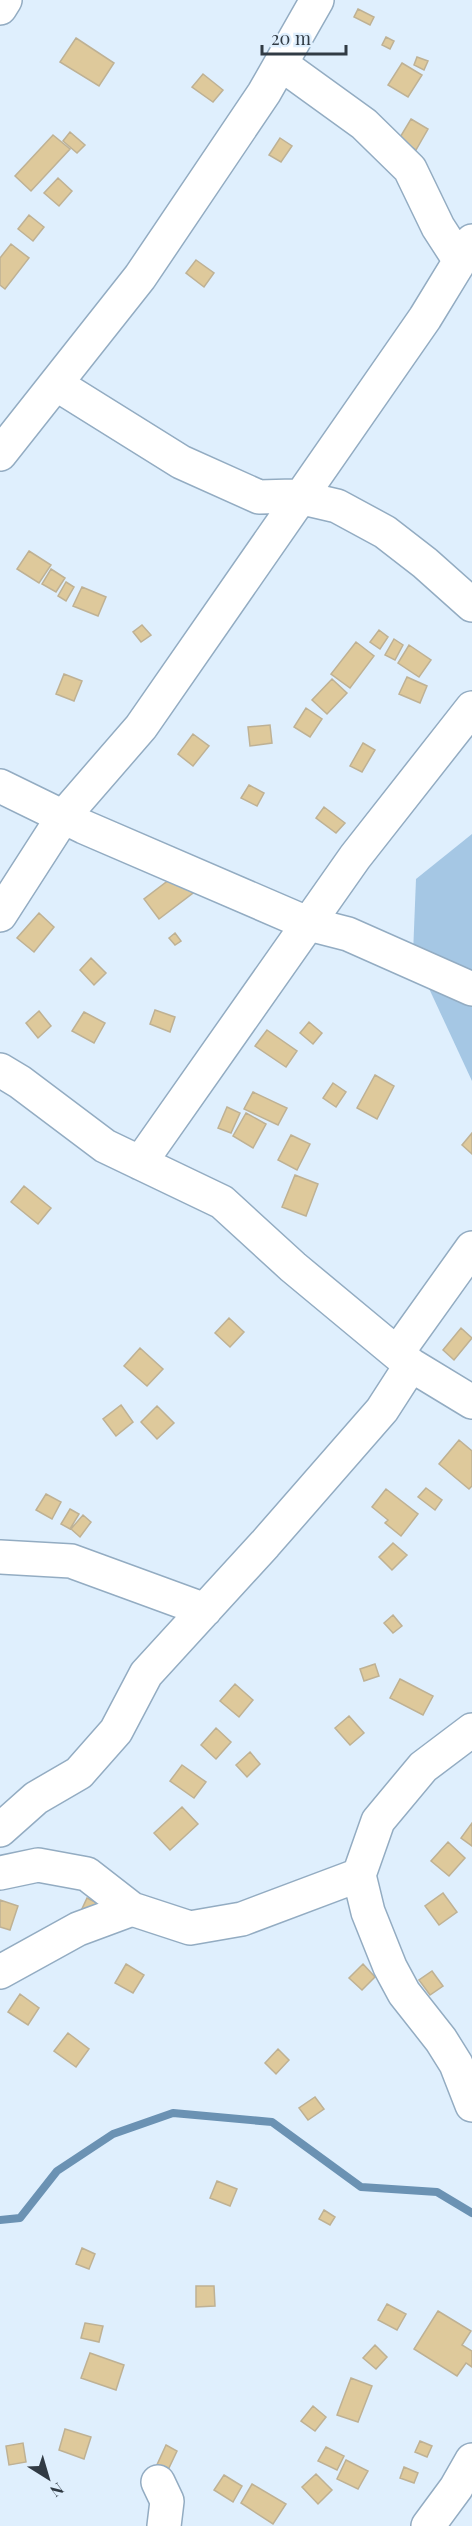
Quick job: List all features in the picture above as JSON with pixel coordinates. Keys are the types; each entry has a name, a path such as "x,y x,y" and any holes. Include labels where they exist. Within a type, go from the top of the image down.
{"street":[{"path":"0,8 5,0"},
{"path":"0,454 140,277 264,93 317,0"},
{"path":"0,915 63,817 141,727 425,318 466,251 438,227 410,169 364,124 281,64"},
{"path":"56,384 181,462 259,497 301,497 336,506 385,532 425,563 472,605"},
{"path":"140,1163 355,857 472,708"},
{"path":"0,786 63,817 309,924 348,934 472,989"},
{"path":"0,1070 105,1146 222,1202 293,1267 404,1359 472,1402"},
{"path":"0,1830 36,1798 79,1773 116,1731 146,1674 382,1410 404,1359 472,1248"},
{"path":"0,1557 71,1562 205,1610"},
{"path":"472,1730 423,1767 378,1821 359,1875 368,1912 390,1967 404,1993 441,2040 456,2064 472,2105"},
{"path":"0,1873 38,1865 87,1874 132,1909 190,1928 242,1919 359,1875"},
{"path":"0,1972 78,1929 132,1909"},
{"path":"428,2526 456,2488 472,2460"},
{"path":"158,2482 167,2501 164,2526"}],"shaded area":[{"path":"472,834 472,1081 413,954 416,879"}],"building":[{"path":"358,9 374,17 370,25 354,17"},
{"path":"386,37 394,41 390,49 382,45"},
{"path":"76,38 114,63 99,86 60,62"},
{"path":"417,57 428,61 424,70 414,65"},
{"path":"402,63 422,75 408,97 388,85"},
{"path":"203,74 223,90 213,102 192,87"},
{"path":"411,119 428,129 416,150 399,139"},
{"path":"70,132 85,145 77,153 63,141"},
{"path":"53,135 70,149 31,191 15,176"},
{"path":"280,138 292,146 281,162 269,155"},
{"path":"58,178 72,191 59,206 44,193"},
{"path":"29,215 44,227 33,241 18,229"},
{"path":"11,244 29,258 5,289 0,285 0,258"},
{"path":"196,260 214,273 204,287 186,273"},
{"path":"29,551 51,565 39,583 17,569"},
{"path":"51,569 65,578 56,592 42,584"},
{"path":"66,582 74,587 66,601 58,596"},
{"path":"82,587 106,597 98,616 73,606"},
{"path":"142,625 151,635 141,642 133,632"},
{"path":"379,630 388,637 380,649 370,642"},
{"path":"394,639 403,645 395,660 385,655"},
{"path":"356,642 374,656 350,688 331,674"},
{"path":"409,645 431,660 419,677 398,663"},
{"path":"64,674 82,681 74,701 56,694"},
{"path":"407,677 427,686 420,703 399,694"},
{"path":"332,679 347,693 327,714 312,700"},
{"path":"306,708 322,719 310,737 294,727"},
{"path":"270,725 272,743 250,746 248,727"},
{"path":"193,734 209,746 193,766 178,754"},
{"path":"363,743 375,750 362,772 350,766"},
{"path":"249,785 264,793 257,806 241,798"},
{"path":"324,807 345,823 336,833 316,818"},
{"path":"178,873 193,893 159,919 144,899"},
{"path":"39,913 54,927 34,952 17,938"},
{"path":"175,933 181,941 175,945 169,938"},
{"path":"91,958 106,973 94,985 80,970"},
{"path":"155,1010 175,1017 170,1032 150,1024"},
{"path":"39,1011 51,1026 38,1038 26,1023"},
{"path":"84,1012 105,1023 94,1043 72,1031"},
{"path":"309,1022 322,1033 313,1044 300,1033"},
{"path":"267,1030 297,1051 286,1067 255,1046"},
{"path":"375,1075 394,1086 377,1119 357,1108"},
{"path":"333,1083 346,1092 336,1107 323,1098"},
{"path":"253,1092 287,1108 278,1125 244,1109"},
{"path":"227,1107 240,1113 231,1133 218,1128"},
{"path":"246,1113 266,1124 253,1148 233,1136"},
{"path":"472,1133 472,1154 462,1145"},
{"path":"291,1135 310,1144 297,1170 278,1160"},
{"path":"295,1175 318,1184 306,1216 282,1207"},
{"path":"24,1186 51,1208 38,1224 11,1202"},
{"path":"229,1318 244,1332 230,1347 215,1333"},
{"path":"461,1328 472,1338 454,1360 443,1350"},
{"path":"140,1348 163,1369 147,1386 124,1366"},
{"path":"121,1405 133,1422 116,1436 103,1419"},
{"path":"157,1406 174,1423 157,1439 141,1422"},
{"path":"459,1440 472,1451 472,1486 469,1489 439,1464"},
{"path":"426,1488 442,1500 435,1510 418,1497"},
{"path":"386,1489 418,1514 401,1536 385,1523 388,1520 372,1507"},
{"path":"46,1494 61,1502 52,1519 36,1510"},
{"path":"70,1509 79,1514 70,1529 61,1524"},
{"path":"83,1515 91,1522 80,1537 71,1529"},
{"path":"393,1543 407,1555 392,1570 379,1557"},
{"path":"393,1615 402,1626 393,1633 384,1623"},
{"path":"375,1664 379,1676 364,1681 360,1669"},
{"path":"400,1679 433,1696 423,1715 390,1698"},
{"path":"235,1684 253,1700 239,1717 220,1701"},
{"path":"349,1716 364,1733 350,1745 335,1728"},
{"path":"216,1728 231,1742 216,1759 201,1745"},
{"path":"250,1752 260,1764 247,1777 236,1765"},
{"path":"182,1765 206,1782 194,1798 170,1781"},
{"path":"182,1807 198,1824 170,1850 154,1833"},
{"path":"472,1823 472,1846 461,1838"},
{"path":"448,1842 465,1858 449,1876 431,1861"},
{"path":"443,1893 457,1912 439,1925 425,1906"},
{"path":"87,1898 99,1904 81,1911"},
{"path":"0,1900 18,1906 10,1930 0,1927"},
{"path":"126,1964 144,1975 133,1993 115,1983"},
{"path":"363,1964 375,1977 362,1990 349,1978"},
{"path":"432,1971 443,1986 430,1995 419,1980"},
{"path":"20,1994 39,2008 28,2025 8,2012"},
{"path":"68,2033 89,2049 76,2067 54,2051"},
{"path":"278,2049 289,2060 276,2074 265,2063"},
{"path":"315,2097 324,2109 308,2120 299,2108"},
{"path":"217,2181 237,2189 230,2206 210,2198"},
{"path":"324,2210 335,2217 330,2225 319,2219"},
{"path":"82,2248 95,2254 89,2269 76,2264"},
{"path":"196,2286 214,2286 215,2306 196,2307"},
{"path":"387,2304 406,2314 397,2330 378,2320"},
{"path":"438,2311 471,2331 462,2345 472,2351 472,2367 466,2363 457,2376 414,2349"},
{"path":"85,2323 103,2326 99,2342 81,2338"},
{"path":"375,2345 387,2357 376,2369 363,2358"},
{"path":"90,2353 124,2365 116,2390 81,2378"},
{"path":"351,2378 372,2386 358,2422 337,2415"},
{"path":"313,2406 326,2417 315,2431 301,2421"},
{"path":"65,2429 91,2437 84,2459 59,2450"},
{"path":"420,2441 432,2446 427,2457 415,2452"},
{"path":"23,2443 26,2462 9,2465 6,2446"},
{"path":"166,2445 177,2451 167,2472 156,2467"},
{"path":"326,2447 344,2456 337,2470 318,2461"},
{"path":"346,2460 368,2471 358,2489 337,2479"},
{"path":"404,2467 418,2473 414,2483 400,2478"},
{"path":"316,2474 332,2490 318,2504 302,2487"},
{"path":"224,2475 242,2486 233,2502 214,2490"},
{"path":"252,2484 286,2504 273,2524 241,2503"}],"waterway":[{"path":"0,2220 20,2218 57,2171 113,2134 173,2113 272,2122 361,2187 437,2192 472,2213"}]}
